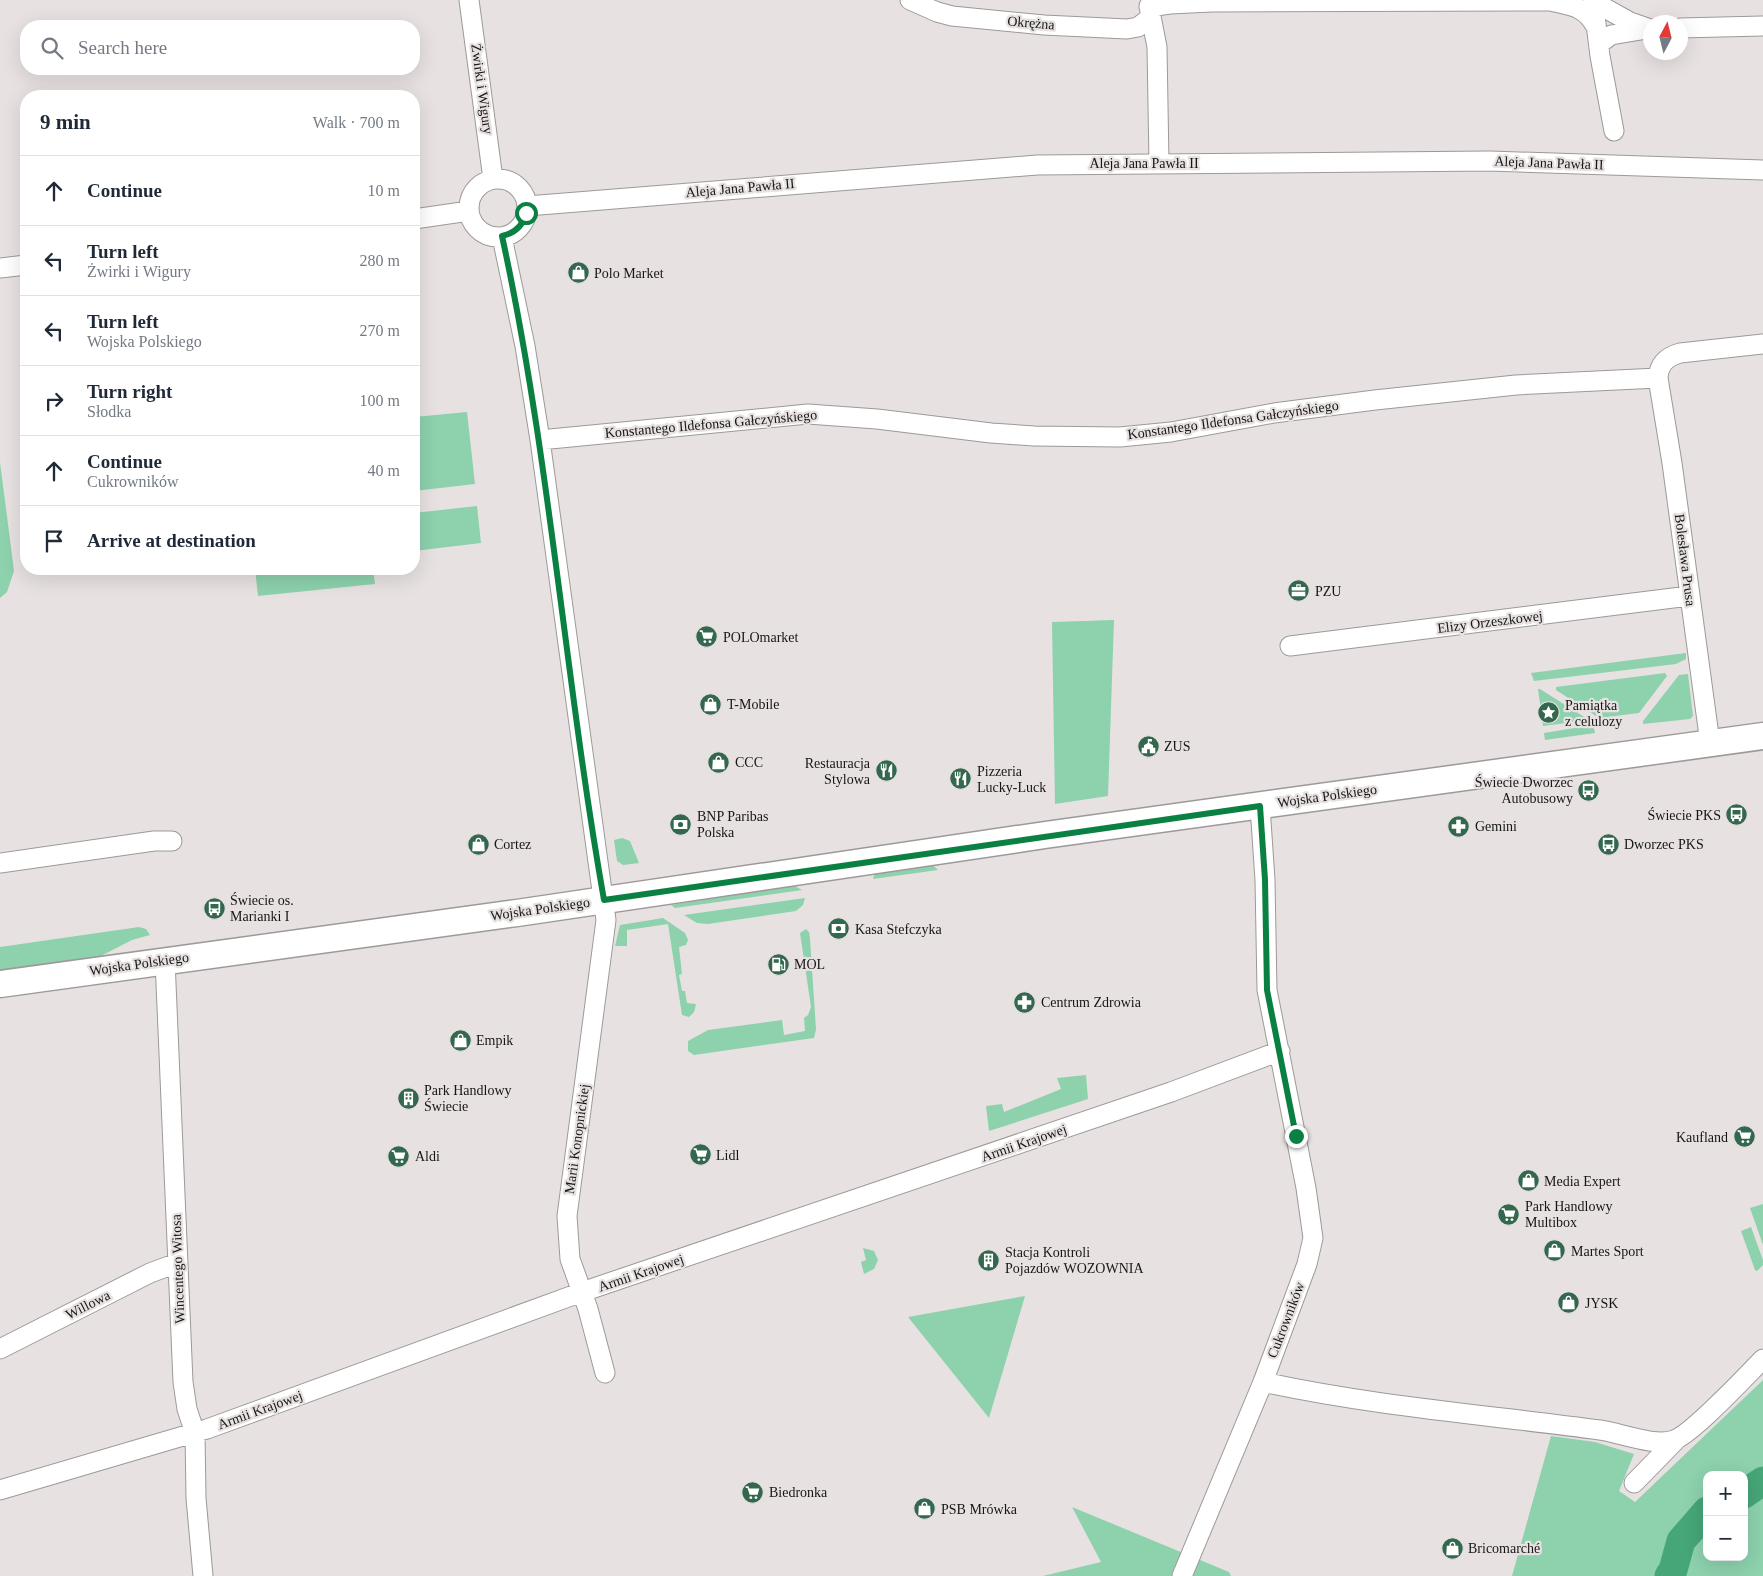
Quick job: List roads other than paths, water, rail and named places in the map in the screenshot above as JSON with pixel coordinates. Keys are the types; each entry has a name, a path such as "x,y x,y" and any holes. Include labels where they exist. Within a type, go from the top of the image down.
{"street":[{"name":"Żwirki i Wigury","path":"469,0 493,179"},
{"name":"Okrężna","path":"910,0 937,12 952,16 1044,25 1126,29 1138,27 1149,8"},
{"path":"1158,163 1158,47 1149,8 1170,4 1212,2 1553,1 1578,8 1589,15 1595,25"},
{"path":"1593,1 1595,25 1614,131"},
{"path":"1593,1 1630,22 1643,27"},
{"path":"1688,28 1763,26"},
{"path":"1599,44 1611,35 1643,30"},
{"name":"Aleja Jana Pawła II","path":"527,206 1028,165 1490,161 1763,170"},
{"path":"493,179 502,179 519,188 527,206 521,226 509,235 502,236 493,236 477,228 469,211 469,202 477,187 493,179"},
{"path":"420,218 469,211"},
{"path":"502,236 525,346 540,440 604,900"},
{"path":"0,268 20,265"},
{"path":"1658,378 1658,369 1671,356 1763,344"},
{"name":"Konstantego Ildefonsa Gałczyńskiego","path":"540,440 808,414 877,418 991,433 1034,436 1120,437 1171,432 1274,413 1376,400 1516,385 1658,378"},
{"name":"Bolesława Prusa","path":"1658,378 1672,463 1710,743"},
{"name":"Elizy Orzeszkowej","path":"1290,646 1689,596"},
{"name":"Wojska Polskiego","path":"0,984 1763,736"},
{"name":"Cukrowników","path":"1182,1576 1263,1382 1307,1264 1313,1238 1309,1205 1267,990 1265,880 1260,806"},
{"path":"0,863 154,841 172,841"},
{"name":"Marii Konopnickiej","path":"604,900 606,920 567,1216 570,1259 582,1292 605,1373"},
{"name":"Wincentego Witosa","path":"165,960 183,1382 187,1409 196,1433 196,1498 203,1576"},
{"name":"Armii Krajowej","path":"0,1490 196,1433 582,1292 1171,1092 1280,1051"},
{"name":"Willowa","path":"0,1349 150,1273 177,1263"},
{"path":"1634,1483 1676,1440 1763,1359"},
{"path":"1263,1382 1363,1399 1611,1432 1647,1441 1663,1443 1676,1440"}],"waterway":[{"path":"1748,1491 1763,1481"},
{"path":"1669,1576 1673,1570 1681,1541 1703,1516"}],"place":[{"name":"Polo Market","path":"578,273"},
{"name":"PZU","path":"1299,591"},
{"name":"POLOmarket","path":"707,637"},
{"name":"T-Mobile","path":"711,704"},
{"name":"Pamiątka z celulozy","path":"1549,713"},
{"name":"ZUS","path":"1148,746"},
{"name":"CCC","path":"719,762"},
{"name":"Restauracja Stylowa","path":"886,771"},
{"name":"Pizzeria Lucky-Luck","path":"961,779"},
{"name":"Świecie Dworzec Autobusowy","path":"1589,790"},
{"name":"Świecie PKS","path":"1737,815"},
{"name":"BNP Paribas Polska","path":"681,824"},
{"name":"Gemini","path":"1459,826"},
{"name":"Cortez","path":"478,844"},
{"name":"Dworzec PKS","path":"1608,844"},
{"name":"Świecie os. Marianki I","path":"214,908"},
{"name":"Kasa Stefczyka","path":"839,929"},
{"name":"MOL","path":"778,964"},
{"name":"Centrum Zdrowia","path":"1025,1002"},
{"name":"Empik","path":"460,1040"},
{"name":"Park Handlowy Świecie","path":"408,1098"},
{"name":"Kaufland","path":"1744,1137"},
{"name":"Lidl","path":"700,1155"},
{"name":"Aldi","path":"399,1156"},
{"name":"Media Expert","path":"1528,1181"},
{"name":"Park Handlowy Multibox","path":"1509,1214"},
{"name":"Martes Sport","path":"1555,1251"},
{"name":"Stacja Kontroli Pojazdów WOZOWNIA","path":"989,1260"},
{"name":"JYSK","path":"1569,1303"},
{"name":"Biedronka","path":"753,1492"},
{"name":"PSB Mrówka","path":"925,1509"},
{"name":"Bricomarché","path":"1452,1548"}]}
